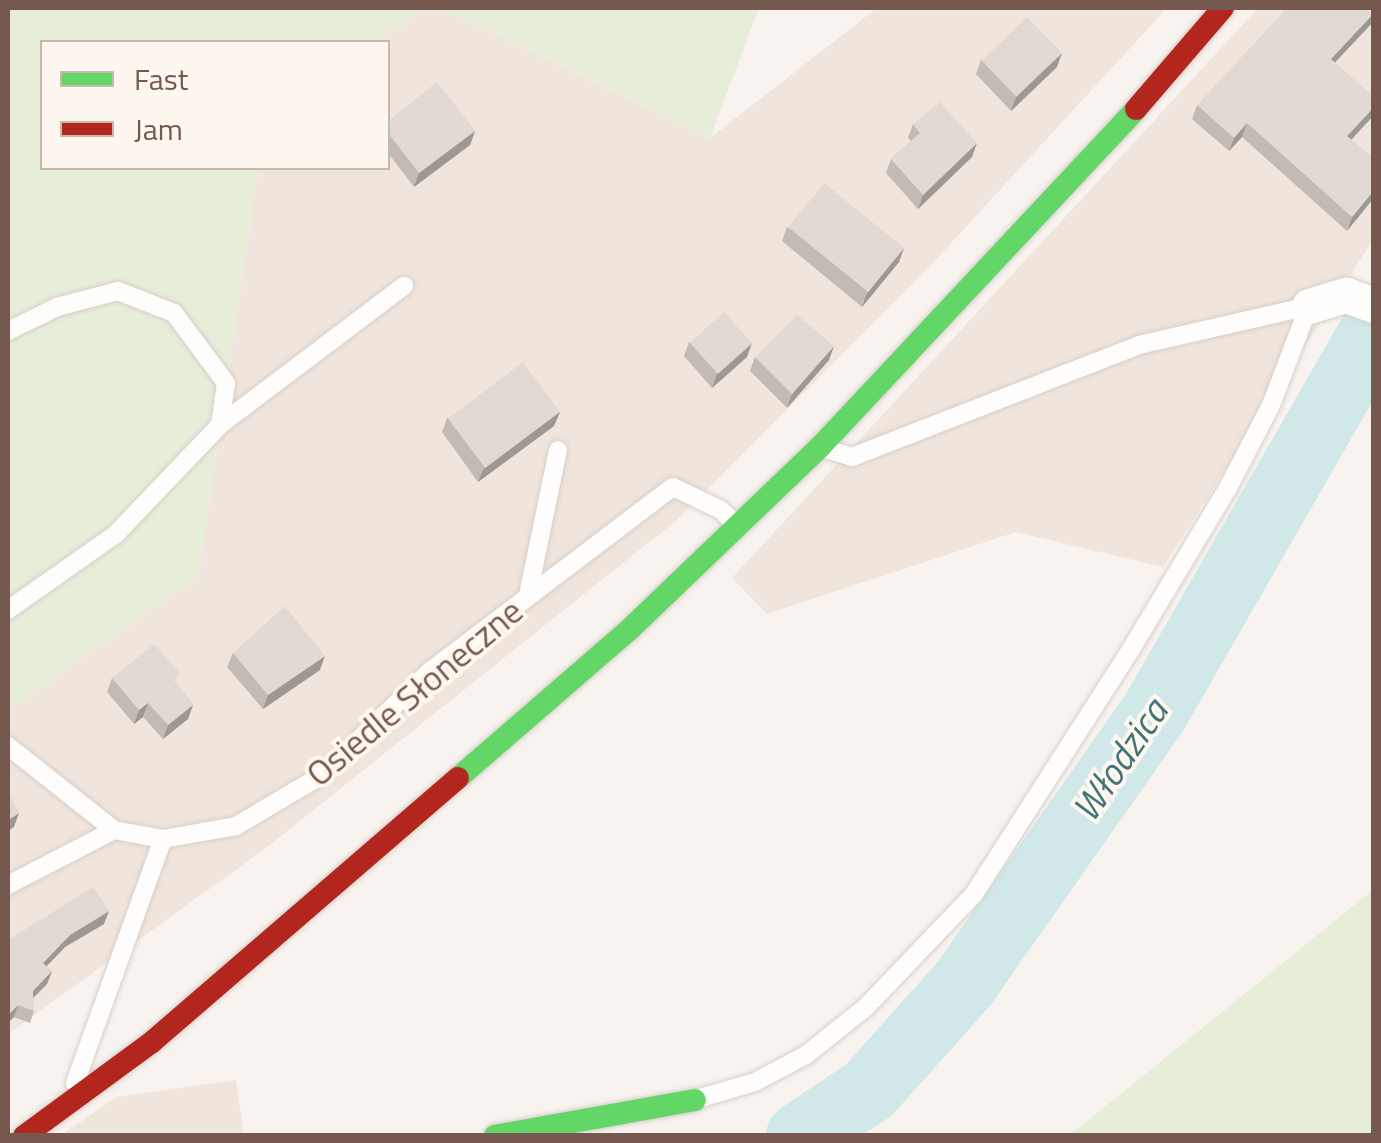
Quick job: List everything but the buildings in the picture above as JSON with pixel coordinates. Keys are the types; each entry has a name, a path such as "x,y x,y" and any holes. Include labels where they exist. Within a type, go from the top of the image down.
{"street":[{"path":"24,1136 182,1016 630,628 738,527 820,447 1082,171 1224,8"},
{"path":"1309,306 1360,300"},
{"path":"495,1136 695,1100"}],"lane":[{"path":"8,610 116,534 220,425 404,286"},
{"path":"8,331 57,308 118,290 174,313 226,383 220,425"},
{"path":"820,447 852,457 1138,345 1309,306"},
{"path":"695,1100 755,1082 806,1055 866,1007 974,894 1130,651 1228,488 1271,405 1309,306"},
{"path":"528,596 558,450"},
{"name":"Osiedle Słoneczne","path":"114,830 163,838 236,826 322,775 429,672 673,487 721,510 738,527"},
{"path":"8,746 114,830 8,885"},
{"path":"68,1104 163,838"}],"shaded area":[{"path":"423,8 442,8 710,138 877,8 1167,8 929,267 677,520 266,848 8,1034 8,699 198,576 258,170 390,170 390,40 379,40"},
{"path":"1258,8 1373,8 1373,240 1163,567 1016,532 767,614 732,578"},
{"path":"236,1080 244,1135 60,1136 116,1097"}],"green space":[{"path":"8,8 423,8 379,40 40,40 40,170 258,170 198,576 8,710"},
{"path":"442,8 759,8 710,138"},
{"path":"1373,890 1373,1135 1069,1135 1086,1122"}],"waterway":[{"name":"Włodzica","path":"800,1136 869,1090 963,985 1153,715 1374,331"}],"traffic: fast":[{"path":"458,778 630,629 820,447 1136,109"},
{"path":"495,1136 695,1100"}],"traffic: jam":[{"path":"1136,109 1223,8"},
{"path":"24,1136 152,1042 458,778"}]}
